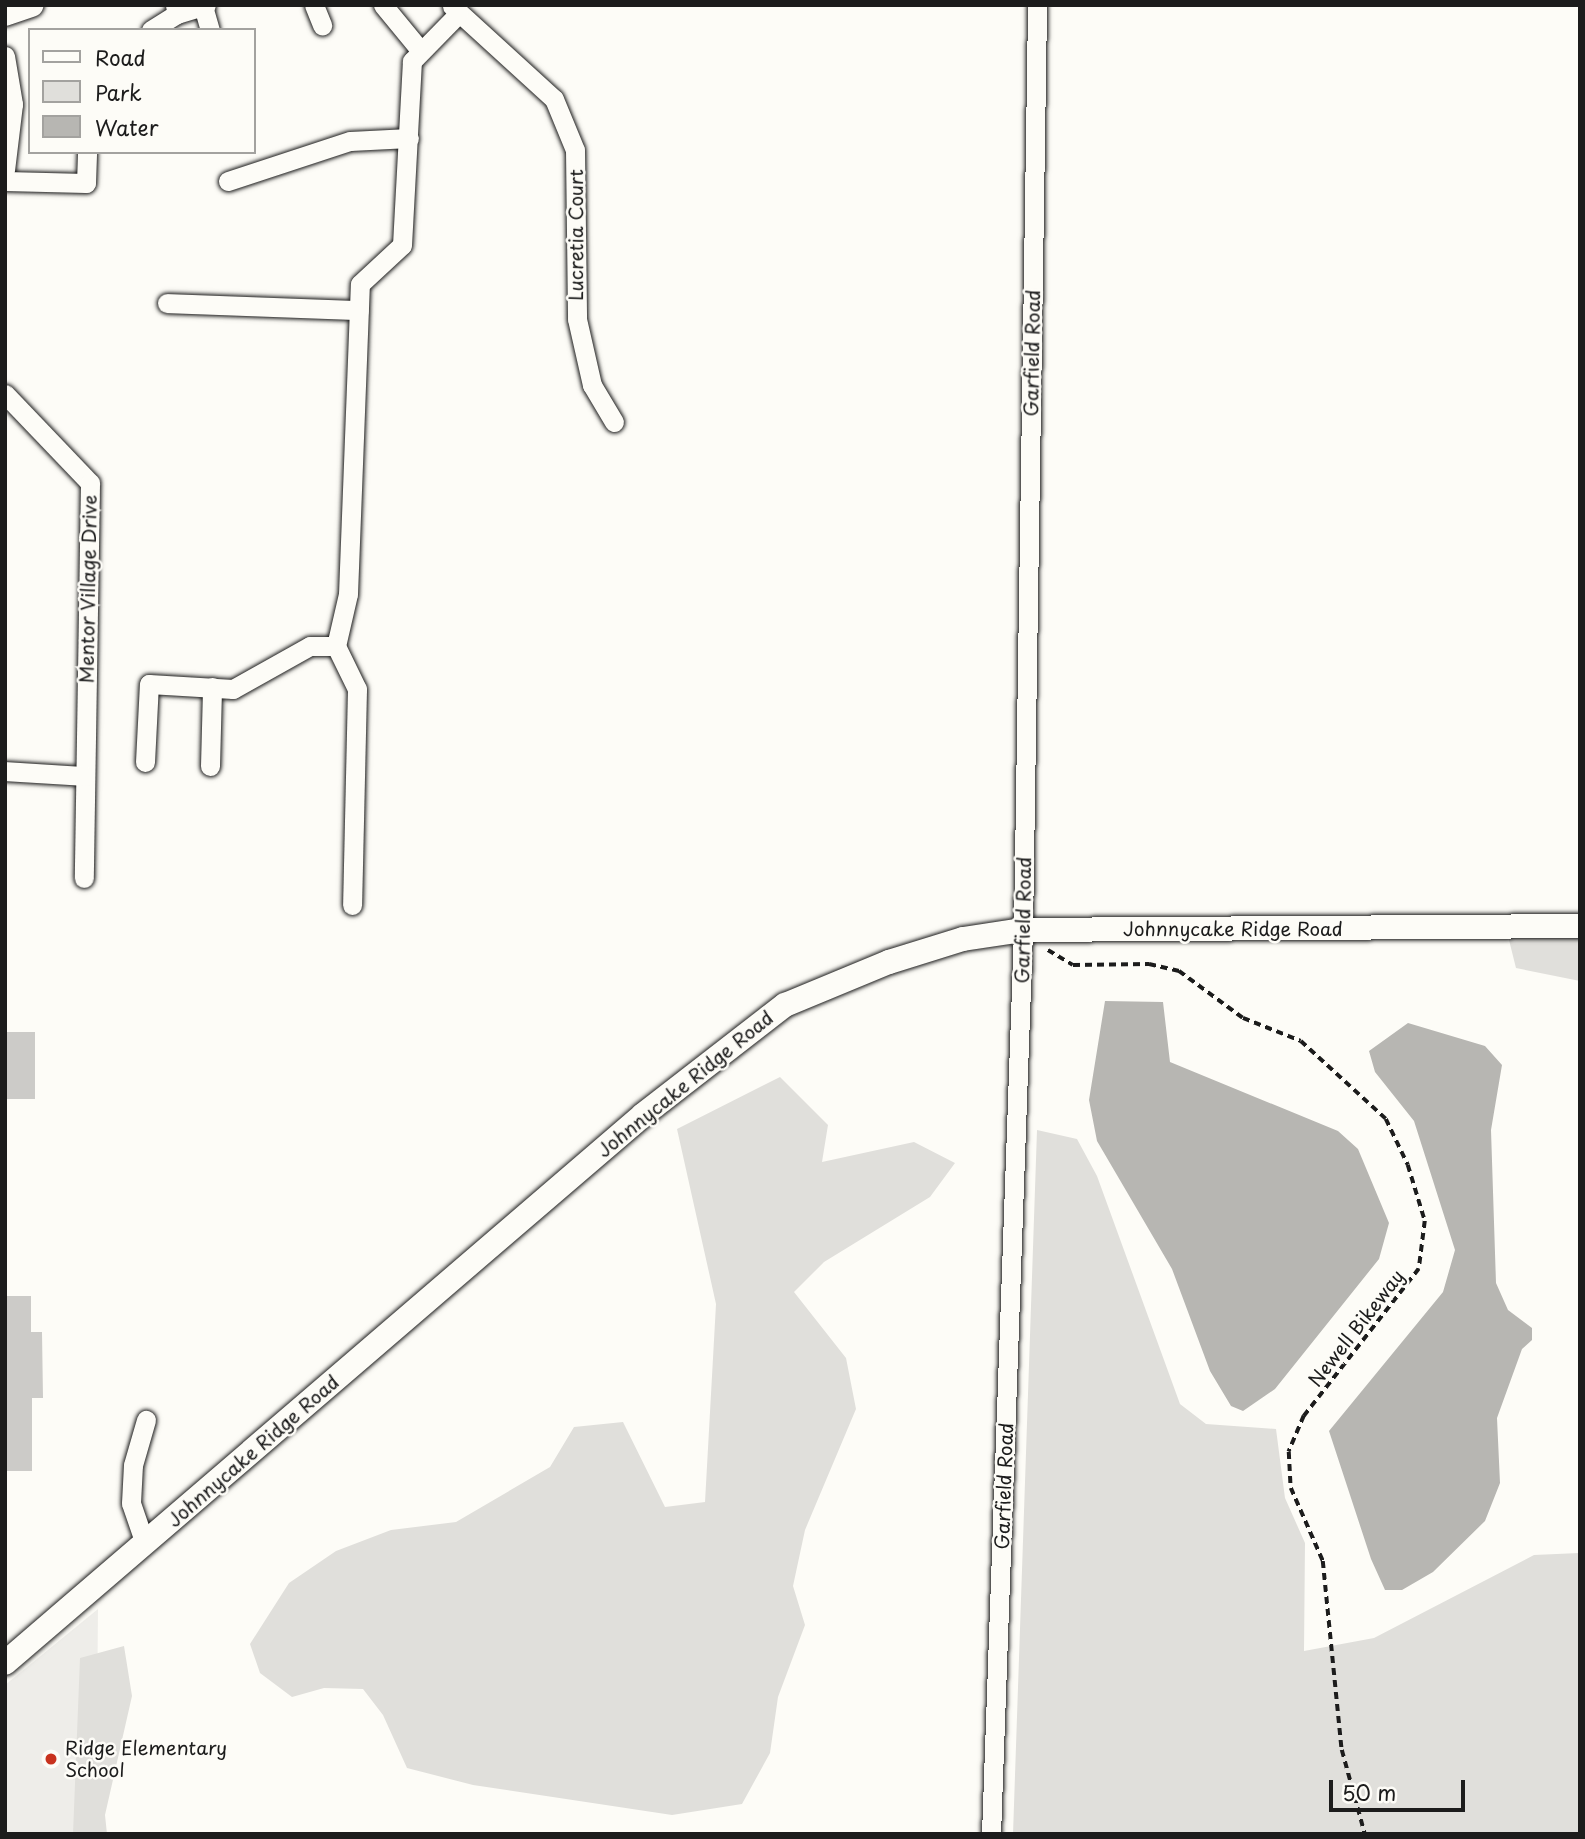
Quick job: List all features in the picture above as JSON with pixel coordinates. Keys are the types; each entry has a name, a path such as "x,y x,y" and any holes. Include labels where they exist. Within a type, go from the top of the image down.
{"main road":[{"name":"Johnnycake Ridge Road","path":"5,1663 732,1042 785,1005 839,980 962,939 1035,930 1580,926"}],"street":[{"path":"314,5 322,25"},
{"path":"383,5 419,50"},
{"name":"Garfield Road","path":"991,1834 1035,930 1037,5"},
{"path":"154,28 176,10 204,6 210,28"},
{"path":"352,905 357,689 336,646 348,594 360,284 402,245 412,61 455,10"},
{"name":"Lucretia Court","path":"455,10 554,99 575,150 576,320 592,385 614,422"},
{"path":"5,56 13,104 5,170"},
{"path":"228,180 350,141 409,138"},
{"path":"5,181 86,183 87,154"},
{"path":"167,303 359,310"},
{"name":"Mentor Village Drive","path":"5,394 90,483 83,878"},
{"path":"145,762 149,684 233,689 269,663 310,646 336,646"},
{"path":"210,766 212,687"},
{"path":"5,771 85,776"},
{"path":"145,1544 131,1503 133,1465 146,1420"}],"path":[{"name":"Newell Bikeway","path":"1035,930 1048,952 1059,961 1164,966 1243,1018 1301,1041 1386,1119 1408,1165 1425,1221 1419,1269 1304,1416 1289,1452 1291,1488 1323,1561 1342,1750 1365,1834"}],"shaded area":[{"name":"Ridge Elementary School","path":"98,1609 96,1834 5,1834 5,1685"}],"green space":[{"path":"1507,932 1580,932 1580,981 1516,968"},
{"path":"780,1077 828,1125 822,1162 914,1142 955,1163 930,1197 824,1262 794,1292 846,1358 856,1409 805,1530 793,1586 805,1625 778,1697 770,1753 742,1804 672,1815 473,1785 407,1768 383,1715 363,1689 324,1688 292,1697 260,1673 250,1644 289,1583 336,1551 391,1530 456,1522 550,1467 574,1427 623,1422 665,1507 705,1502 716,1304 677,1129"},
{"path":"1037,1130 1077,1139 1097,1176 1180,1404 1206,1424 1276,1429 1285,1498 1305,1543 1304,1651 1374,1638 1534,1555 1579,1553 1580,1834 1013,1834"},
{"path":"124,1646 132,1696 105,1815 107,1834 73,1834 80,1658"}],"water":[{"path":"1105,1001 1163,1002 1170,1062 1338,1131 1358,1149 1389,1223 1379,1259 1275,1389 1243,1411 1231,1406 1210,1371 1172,1269 1097,1141 1089,1100"},
{"path":"1408,1023 1485,1046 1502,1065 1491,1130 1496,1283 1508,1310 1532,1328 1532,1340 1522,1349 1497,1418 1500,1483 1485,1521 1433,1572 1402,1590 1385,1590 1371,1559 1329,1431 1443,1292 1455,1250 1414,1121 1375,1072 1369,1051"}],"building":[{"path":"5,1032 35,1032 35,1099 5,1099"},
{"path":"5,1296 31,1296 31,1332 42,1332 43,1398 32,1398 32,1471 5,1471"}],"place":[{"name":"Ridge Elementary School","path":"51,1759"}]}
